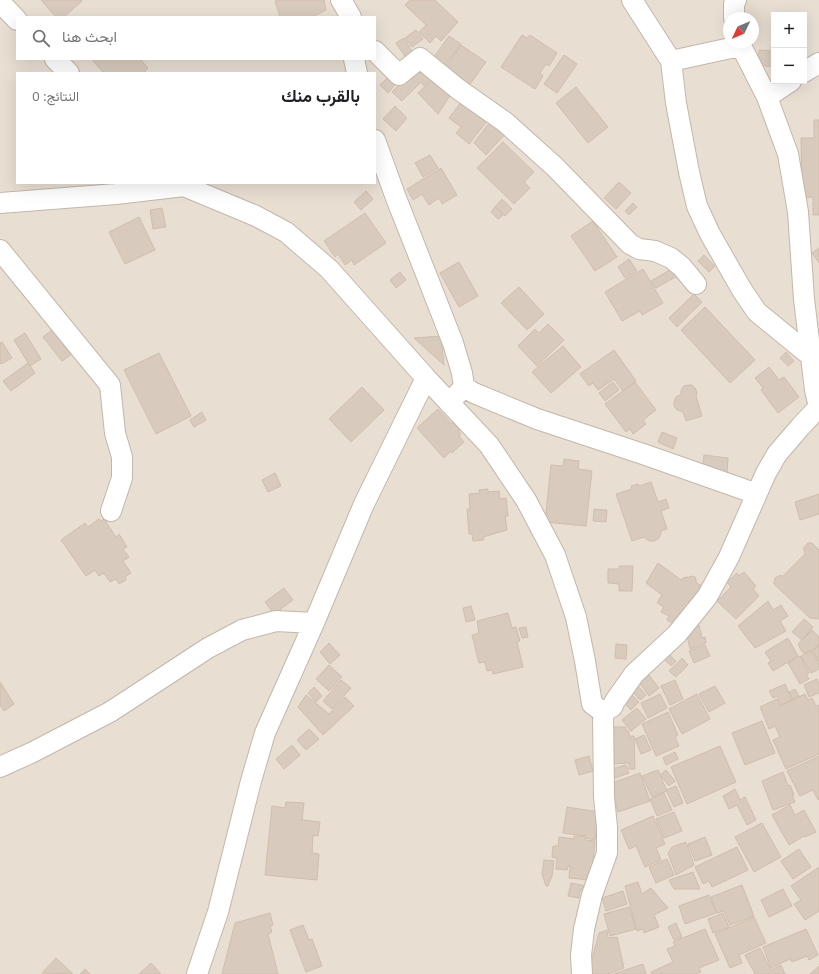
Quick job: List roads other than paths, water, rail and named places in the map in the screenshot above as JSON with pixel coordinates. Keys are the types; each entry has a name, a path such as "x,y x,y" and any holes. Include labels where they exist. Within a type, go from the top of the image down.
{"street":[{"path":"340,0 344,16"},
{"path":"340,0 350,16"},
{"path":"632,0 671,61 676,103 689,172 697,206 710,234 756,312 815,360"},
{"path":"734,12 734,4 736,0"},
{"path":"0,2 16,19"},
{"path":"671,61 723,48"},
{"path":"603,712 612,707 634,674 677,634 707,597 729,557 766,473 777,454 800,426 819,407 815,390 815,360 804,299 798,212 788,154 767,96 741,48"},
{"path":"376,52 399,75 420,58 458,89 505,122 555,166 630,244 639,249 655,251 671,258 682,267 696,284"},
{"path":"56,60 68,72"},
{"path":"354,60 357,72"},
{"path":"807,70 819,63"},
{"path":"767,96 786,84"},
{"path":"376,143 453,343 462,372 464,387"},
{"path":"0,203 116,194 182,185 256,216 286,232 329,269 426,378 489,445 526,500 555,555 576,617 592,704 603,712"},
{"path":"0,250 110,385 115,433 122,457 122,478 111,511"},
{"path":"197,974 218,912 265,733 314,623 364,504 426,378"},
{"path":"464,387 474,393 537,419 757,494"},
{"path":"449,403 464,387"},
{"path":"0,767 33,752 110,712 208,648 242,630 276,620 314,623"},
{"path":"582,974 581,954 584,929 592,895 607,853 607,827 604,797 603,712"}]}
